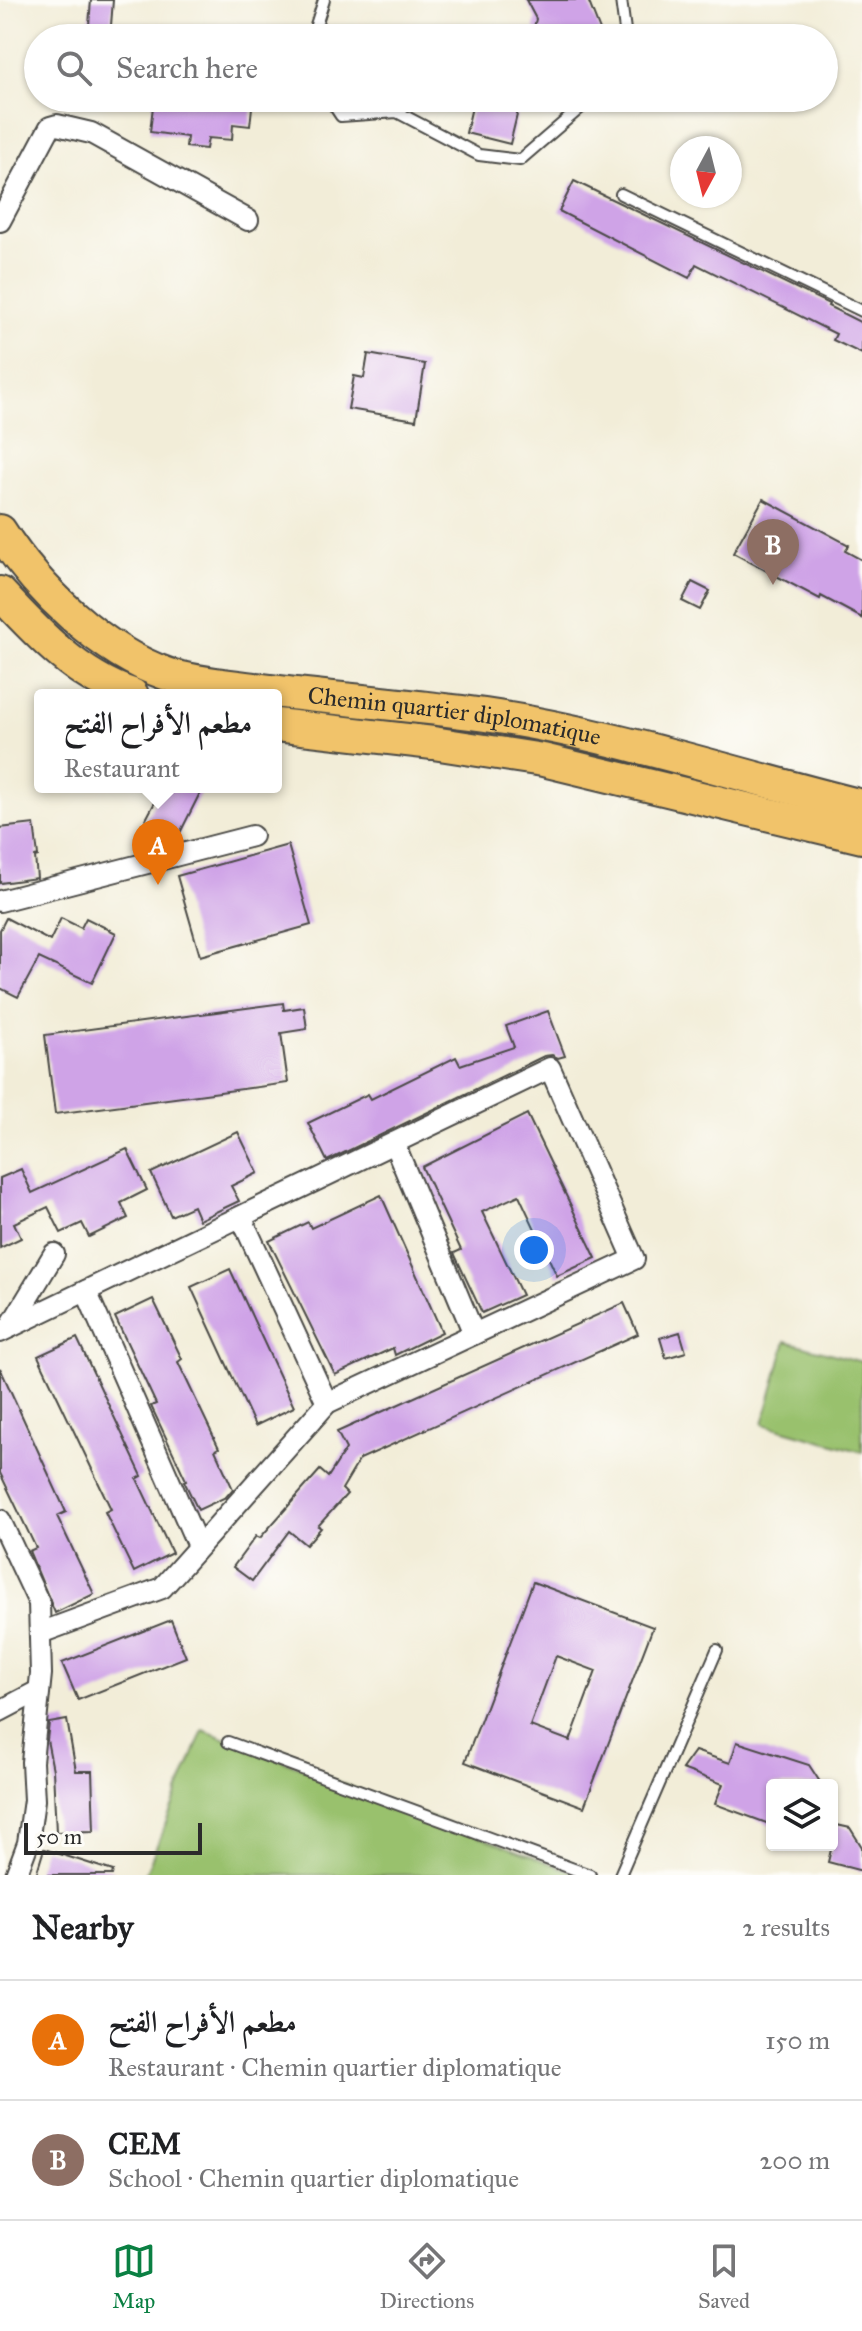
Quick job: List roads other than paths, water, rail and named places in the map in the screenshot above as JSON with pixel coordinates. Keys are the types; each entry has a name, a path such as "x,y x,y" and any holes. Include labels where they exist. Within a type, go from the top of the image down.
{"highway":[{"name":"Chemin quartier diplomatique","path":"0,531 25,566 108,646 168,675 261,689"},
{"path":"0,593 46,643 114,689"},
{"name":"Chemin quartier diplomatique","path":"282,692 487,716 562,730 670,752 862,806"},
{"path":"282,726 433,743 543,760 862,837"}],"street":[{"path":"0,221 50,127 57,125 91,133 248,220"},
{"path":"0,901 252,836"},
{"path":"5,1330 550,1068 634,1259 327,1403 162,1588 40,1633"},
{"path":"394,1143 474,1334"},
{"path":"241,1217 327,1403"},
{"path":"5,1330 54,1254"},
{"path":"86,1291 198,1546"},
{"path":"0,1520 5,1543 39,1603 41,1674 32,1762 34,1800 28,1843 16,1875"},
{"path":"0,1711 38,1691"}],"lane":[{"path":"316,24 324,0"},
{"path":"621,0 624,24"},
{"path":"338,112 341,116 397,112 479,155 520,160 576,112"},
{"path":"621,194 862,311"},
{"path":"620,1875 717,1650"},
{"path":"228,1742 590,1875"}],"place":[{"name":"CEM","path":"773,585"},
{"name":"مطعم الأفراح الفتح","path":"158,885"}]}
